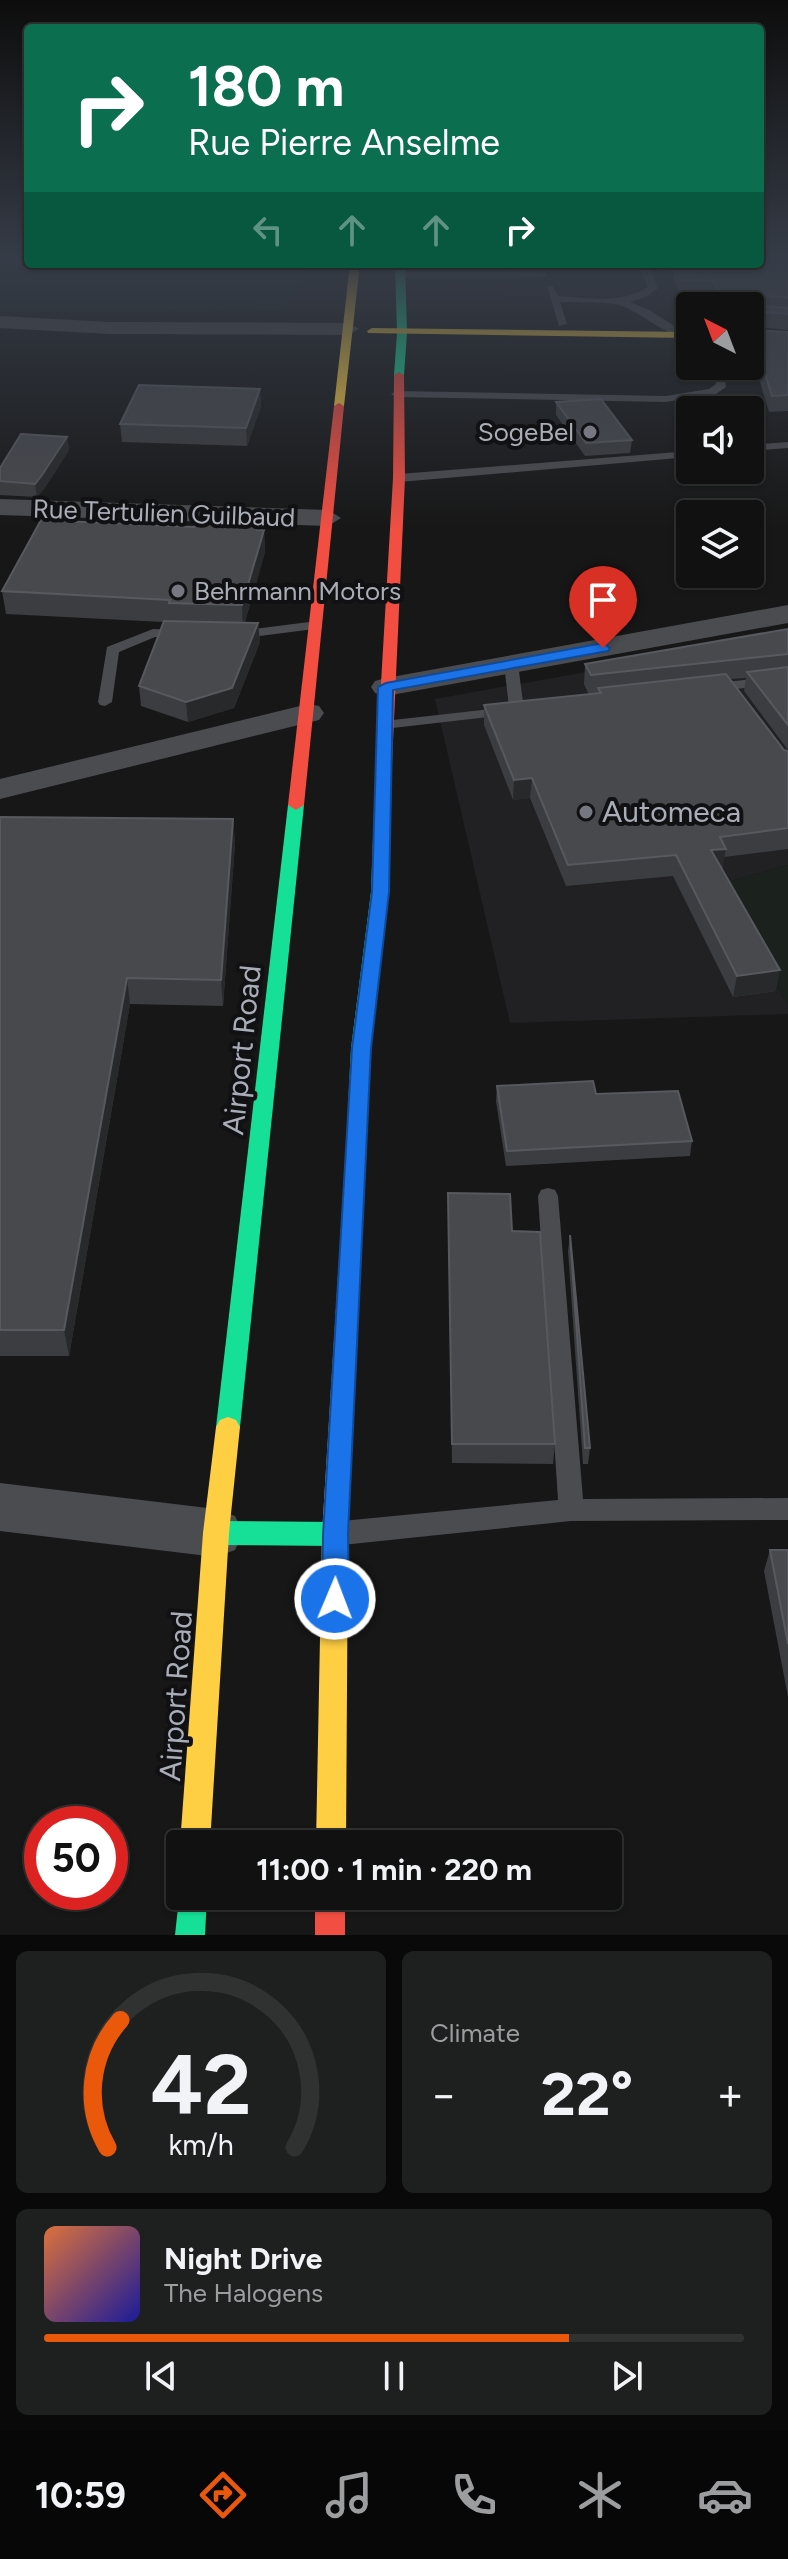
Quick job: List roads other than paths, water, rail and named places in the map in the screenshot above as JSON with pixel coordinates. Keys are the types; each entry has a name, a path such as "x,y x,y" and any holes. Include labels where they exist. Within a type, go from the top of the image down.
{"main road":[{"name":"Airport Road","path":"196,1830 216,1533 308,713 345,349"},
{"path":"331,1830 335,1534 361,1048 380,892 384,725 399,478 396,394 400,349"},
{"path":"216,1533 335,1534"},
{"path":"190,1935 191,1910"},
{"path":"330,1910 330,1935"}],"street":[{"name":"Rue Tertulien Guilbaud","path":"0,507 328,518"},
{"path":"386,687 788,614"},
{"path":"0,789 308,713"},
{"path":"0,1507 216,1533"}],"lane":[{"path":"396,394 666,399 712,392 722,385 721,380"},
{"path":"764,447 788,445"},
{"path":"399,478 676,455"},
{"path":"216,634 248,635 317,625"},
{"path":"105,702 112,650 153,633 201,634"},
{"path":"384,725 524,709 511,664"},
{"path":"698,689 732,692 788,679"},
{"path":"548,1196 571,1510"},
{"path":"335,1534 571,1510 788,1509"}],"place":[{"name":"SogeBel","path":"590,432"},
{"name":"Behrmann Motors","path":"178,591"},
{"name":"Automeca","path":"586,812"}]}
